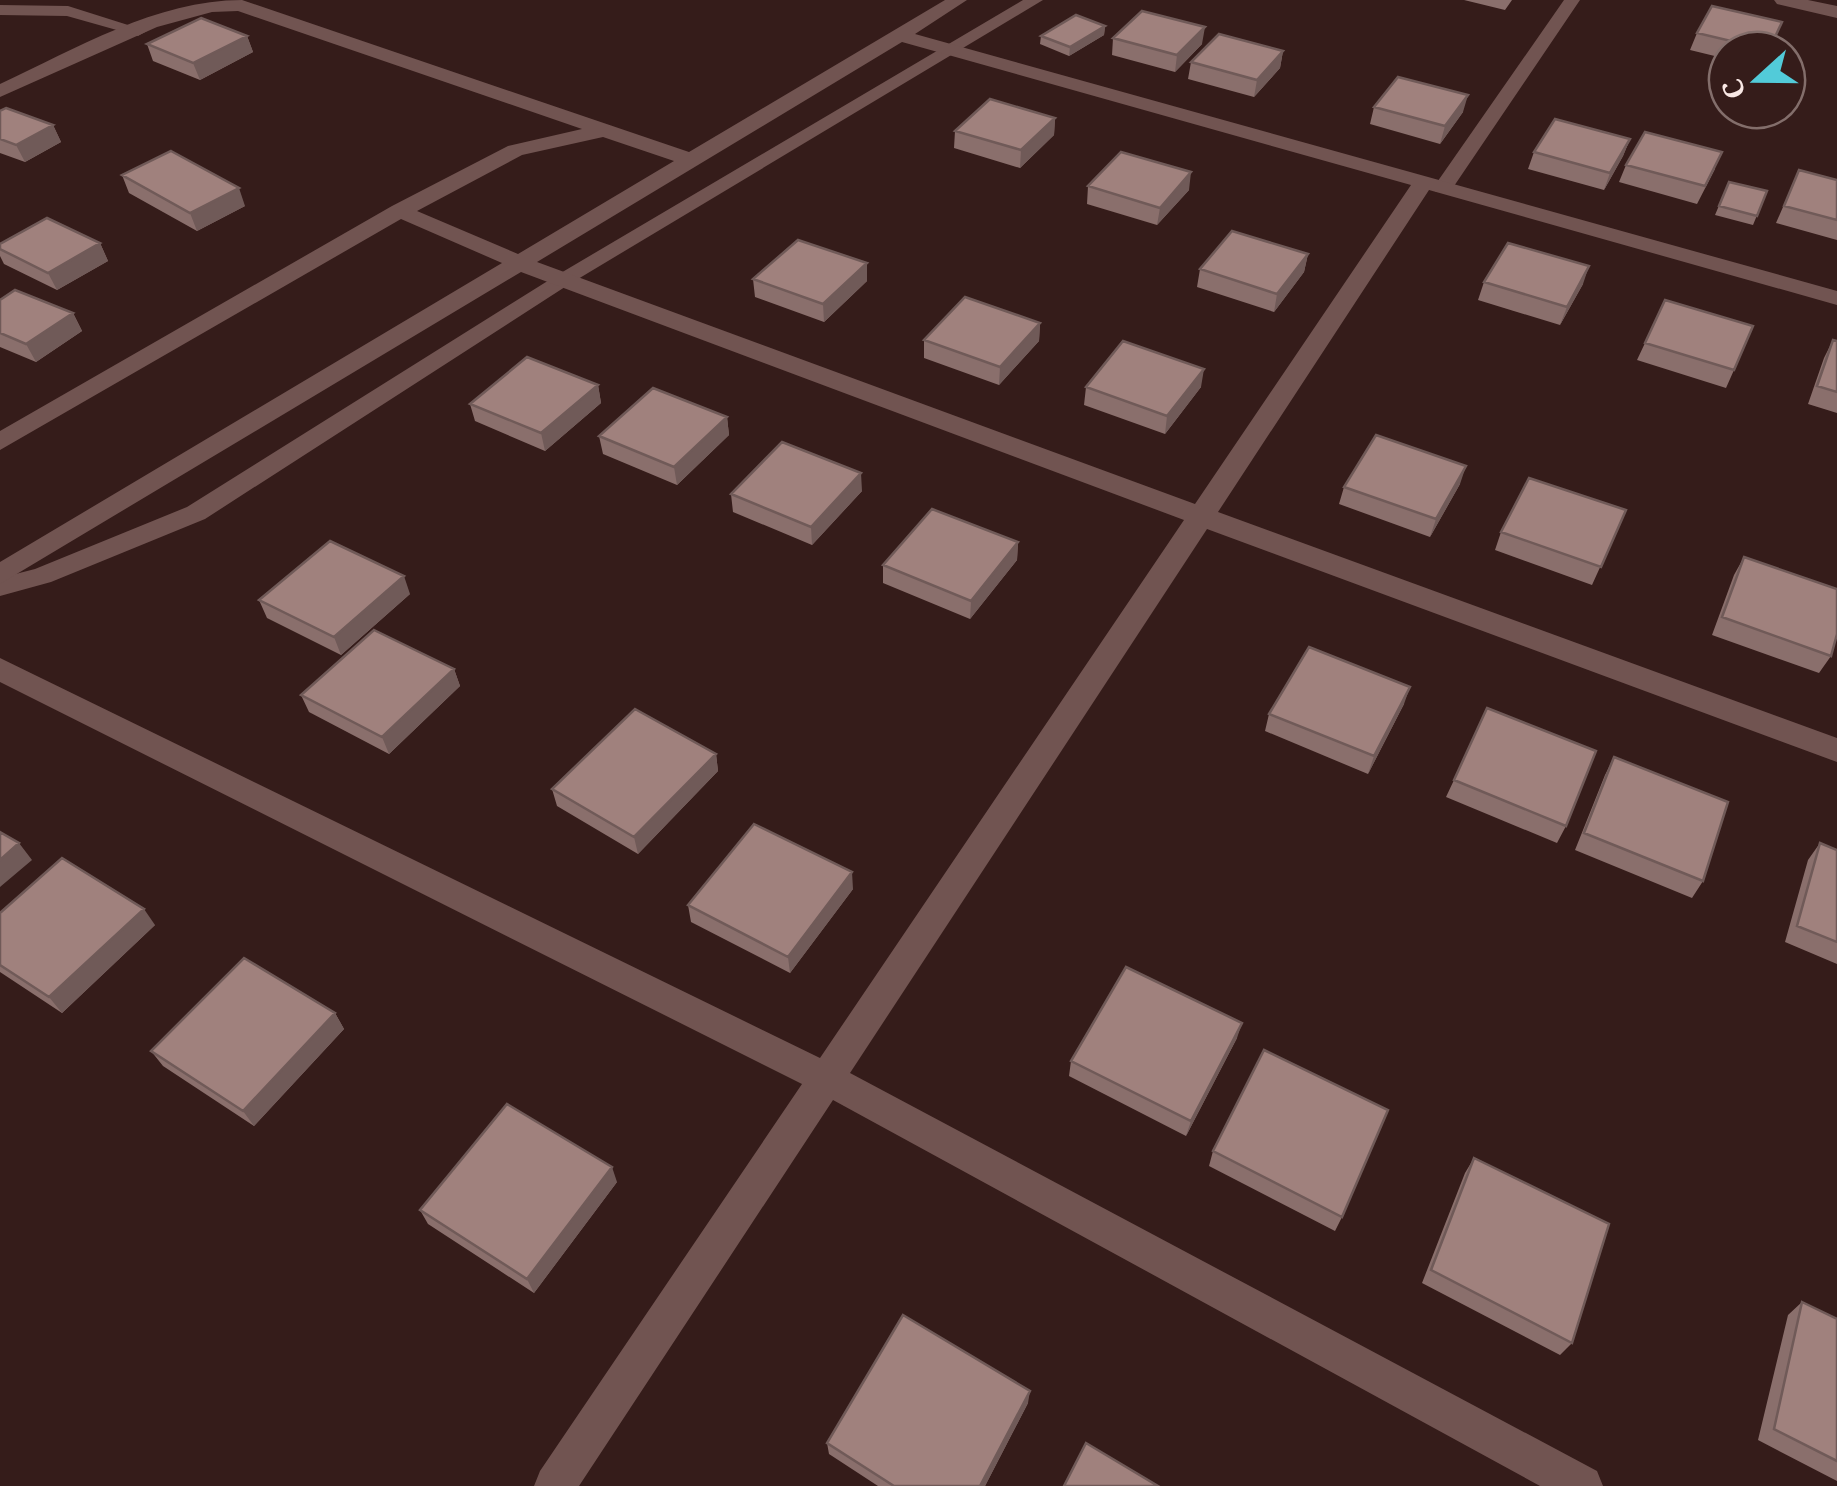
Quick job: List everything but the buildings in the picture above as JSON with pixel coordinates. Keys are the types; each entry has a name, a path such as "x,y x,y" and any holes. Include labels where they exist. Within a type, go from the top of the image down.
{"street":[{"path":"0,574 958,0"},
{"path":"1783,0 1837,12"},
{"path":"0,91 197,8 240,5 690,160"},
{"path":"899,36 1837,298"},
{"path":"0,442 400,211 515,150 604,130"},
{"path":"555,1486 1202,517 1434,185"},
{"path":"400,211 561,281 1837,750"},
{"path":"0,669 827,1078 1582,1486"}],"lane":[{"path":"0,587 42,576 196,514 561,281 1035,0"},
{"path":"1434,185 1572,0"},
{"path":"0,10 68,11 138,31"}]}
